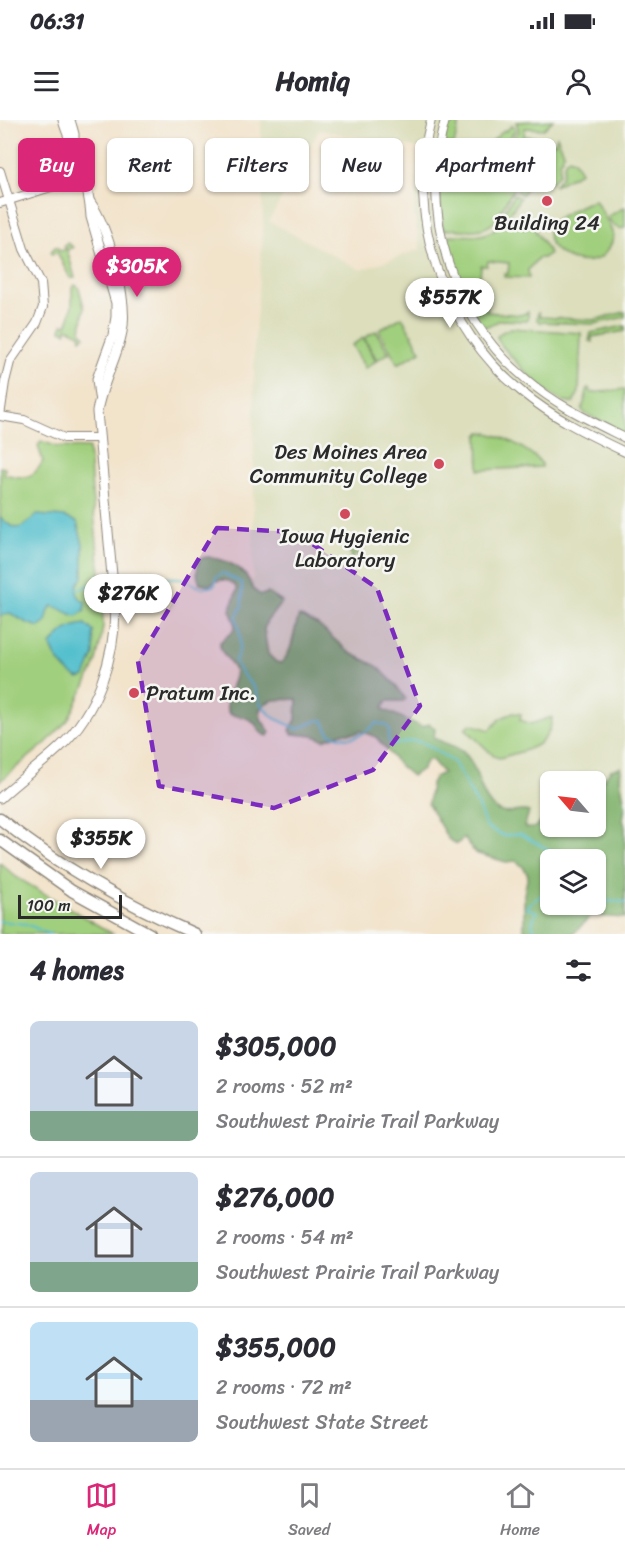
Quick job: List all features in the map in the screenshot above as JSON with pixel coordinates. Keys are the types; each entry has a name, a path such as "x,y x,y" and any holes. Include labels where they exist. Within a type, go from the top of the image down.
{"main road":[{"path":"0,819 98,885 153,915 195,934"},
{"path":"0,840 72,891 150,934"}],"street":[{"path":"63,120 69,138"},
{"path":"70,120 74,138"},
{"path":"431,120 424,168 423,195 426,223 436,269 460,321 485,356 521,392 556,416 625,452"},
{"path":"445,120 437,160 437,209 440,233 448,264 472,316 499,353 532,384 567,408 625,438"},
{"path":"0,171 24,249 41,283 43,307 38,323 10,362 0,416 24,420 64,438 99,438"},
{"path":"0,203 35,192"},
{"path":"0,798 58,749 75,731 97,694 106,670 113,638 115,608 99,438 97,379 113,335 116,303 91,217 87,192"}],"highlighted area":[{"path":"217,528 295,532 377,588 420,706 373,770 274,808 159,786 138,661"}],"shaded area":[{"name":"Des Moines Area Community College","path":"261,120 625,120 625,902 606,874 606,849 554,849 504,836 458,770 377,723 360,737 350,738 287,725 274,718 261,705 242,583 253,579 254,348 263,230 262,192 285,192 269,221 361,270 420,249 414,213 416,192 556,192 556,138 415,138 415,147 403,145 403,138 363,138 319,130 309,148 309,138 261,138"}],"green space":[{"path":"448,120 460,120 456,138 444,138"},
{"path":"553,120 544,129 525,128 524,136 539,138 513,138 519,131 516,122"},
{"path":"512,125 516,130 509,138 496,138 504,130 506,131"},
{"path":"557,136 564,153 560,162 559,174 556,177"},
{"path":"569,158 574,160 581,172 556,185 562,176 565,161"},
{"path":"440,192 512,192 495,221 490,226 477,230 443,230"},
{"path":"514,195 520,198 507,218 525,229 528,225 533,225 549,254 538,258 528,270 529,278 504,277 504,274 508,274 509,263 488,261 487,266 481,266 478,299 484,300 485,292 489,292 487,312 521,315 528,312 526,321 501,320 485,327 474,313 461,288 447,252 446,241 448,236 476,236 494,230 500,224 498,222"},
{"path":"595,199 612,231 611,244 600,258 577,261 566,257 556,250 550,241 548,231 557,218"},
{"path":"625,207 625,228 616,227 608,216"},
{"path":"67,243 73,248 67,249 75,278 70,278 57,252 52,255 51,252 55,247 58,247 59,251 65,250 64,245"},
{"path":"75,285 79,288 84,307 81,332 85,336 81,339 80,334 67,328 66,332 61,330 63,324 68,323 72,305 72,288"},
{"path":"538,312 540,317 594,320 625,312 625,317 594,324 540,322 537,320"},
{"path":"402,317 421,351 398,364 379,330"},
{"path":"625,326 625,331 592,337 592,342 589,341 591,333"},
{"path":"511,328 581,333 579,392 573,403 564,401 544,389 502,346 497,337"},
{"path":"376,331 389,353 377,360 364,338"},
{"path":"363,338 376,361 365,368 352,345"},
{"path":"588,388 591,393 625,389 625,434 582,410"},
{"path":"481,432 514,443 536,458 542,467 479,470 478,436"},
{"path":"41,441 58,447 89,448 103,627 94,668 68,720 46,743 0,781 0,467 5,468 4,474 17,477 32,475 43,461 38,446"},
{"path":"366,538 369,540 363,548 362,557 358,556 361,548 352,559 351,565 355,564 355,567 350,568 349,562 352,555 341,543 352,553"},
{"path":"209,557 225,561 244,573 253,589 258,593 261,595 268,593 282,602 267,621 264,629 268,654 276,662 281,663 291,647 299,616 318,625 350,653 377,666 406,699 387,701 383,707 385,710 422,727 429,724 435,728 434,738 456,747 472,762 491,805 501,812 529,812 524,827 532,828 540,823 540,837 606,837 606,776 611,770 621,767 620,779 625,805 623,820 625,826 625,918 591,916 573,934 524,934 524,894 528,875 516,861 506,862 475,853 464,838 457,844 448,839 428,804 431,783 435,777 443,773 432,760 427,760 422,769 412,776 399,765 376,737 360,731 342,733 324,740 314,736 292,734 290,730 296,720 297,699 273,700 260,709 261,719 270,732 268,736 261,733 249,719 230,715 226,703 235,672 220,647 220,642 234,630 235,623 230,610 237,589 224,580 209,585 200,583 197,577 201,558"},
{"path":"513,713 521,714 520,720 531,724 552,717 547,736 527,750 499,758 494,756 465,728 471,724 490,730 501,718"},
{"path":"0,863 16,877 113,934 0,934"}],"water":[{"path":"37,515 65,517 77,522 83,544 83,578 78,584 77,591 79,597 85,602 85,610 77,616 52,606 46,622 39,627 10,613 0,616 0,517 10,526 18,528"},
{"path":"85,624 93,631 94,654 85,677 79,679 62,665 51,645 65,630"}],"waterway":[{"path":"138,579 178,578 204,588 215,585 216,577 223,573 242,583 242,606 236,618 240,644 235,660 239,670 254,688 261,705 274,718 298,729 323,720 329,733 343,738 360,735 377,723 386,725 390,730 388,739 391,744 412,741 426,744 454,762 478,806 486,827 504,836 520,834 547,849"},
{"path":"77,590 93,584"},
{"path":"536,934 532,923 537,912 527,908 540,896"},
{"path":"606,901 625,902"},
{"path":"0,921 26,924 50,934"}],"place":[{"name":"Building 24","path":"547,201"},
{"name":"Des Moines Area Community College","path":"439,464"},
{"name":"Iowa Hygienic Laboratory","path":"345,514"},
{"name":"Pratum Inc.","path":"134,693"}]}
